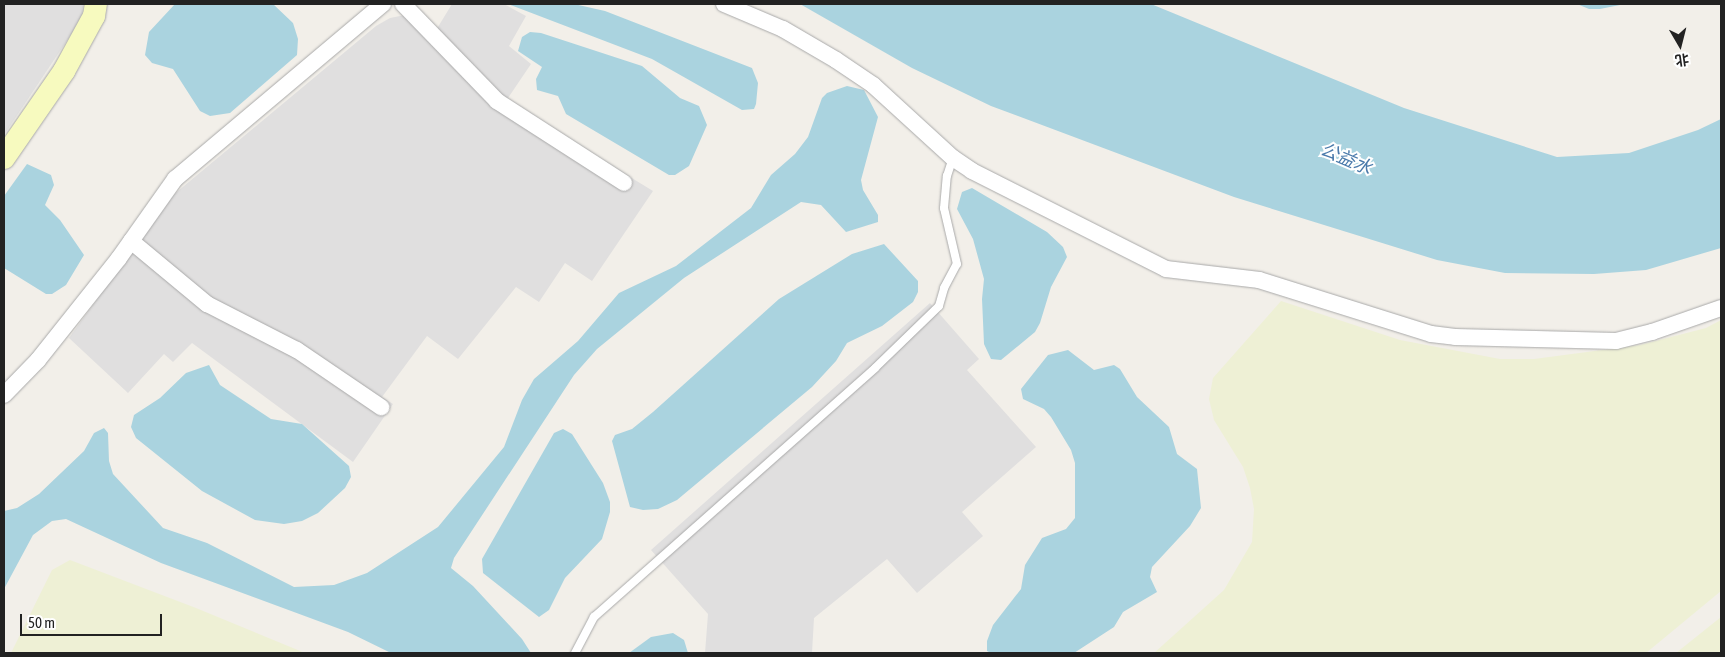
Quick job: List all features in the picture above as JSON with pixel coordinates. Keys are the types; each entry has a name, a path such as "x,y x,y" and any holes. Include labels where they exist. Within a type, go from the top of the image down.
{"street":[{"path":"4,158 64,71 94,16 96,4"},
{"path":"4,395 38,360 131,242 175,179 383,4"},
{"path":"403,4 497,101 624,183"},
{"path":"724,4 784,29 836,60 877,89 952,158 982,177 1166,269 1259,280 1431,334 1560,342 1616,341 1652,332 1721,308"},
{"path":"131,242 207,304 298,350 381,407"}],"lane":[{"path":"576,653 594,617 876,368 939,306 944,288 957,264 944,208 952,158"}],"shaded area":[{"path":"4,4 83,4 82,18 4,135"},
{"path":"452,4 504,4 526,16 509,46 531,64 506,101 653,191 592,281 565,263 539,302 516,287 458,359 427,336 382,397 393,404 353,462 192,343 173,362 164,354 128,393 69,338 172,196 376,26 390,18 405,15 430,40"},
{"path":"930,303 979,359 967,370 1036,447 962,512 983,536 917,593 887,559 814,618 812,653 705,653 708,614 651,550"}],"green space":[{"path":"1281,301 1400,340 1500,359 1534,359 1640,345 1706,328 1721,320 1721,591 1646,653 1154,653 1224,590 1252,542 1254,509 1250,488 1243,467 1214,420 1209,399 1213,378"},
{"path":"70,560 196,608 305,653 11,653 52,570"},
{"path":"1721,617 1721,653 1676,653"}],"water":[{"path":"175,4 273,4 293,23 298,39 297,55 230,113 210,116 200,111 173,69 152,63 145,55 149,32"},
{"path":"508,4 574,4 605,11 752,68 758,83 754,109 742,110 652,59"},
{"name":"公益水","path":"800,4 1151,4 1404,108 1557,157 1629,153 1698,130 1721,119 1721,248 1646,270 1594,274 1505,273 1437,260 1234,197 991,106 912,68"},
{"path":"1577,4 1625,4 1600,9 1589,9"},
{"path":"530,32 541,33 642,66 680,98 699,106 707,125 689,166 675,175 669,175 566,114 558,96 537,90 536,79 542,67 518,51 522,37"},
{"path":"847,86 864,90 878,117 861,180 863,190 878,215 878,222 846,232 821,205 801,202 684,278 597,349 574,375 454,558 451,568 473,586 522,639 531,653 391,653 348,632 161,563 66,519 52,521 33,535 4,589 4,511 17,508 39,494 84,451 94,433 104,428 108,433 109,461 113,474 163,528 207,543 294,587 334,585 367,573 438,527 504,447 522,400 534,379 578,341 619,293 676,266 751,208 771,175 795,154 808,137 822,98 827,93"},
{"path":"27,164 51,175 54,185 45,205 60,220 84,255 66,285 52,294 46,294 4,268 4,196"},
{"path":"972,188 1047,232 1063,247 1067,257 1051,287 1040,323 1035,332 1001,360 991,359 984,344 982,299 984,279 973,239 957,209 962,192"},
{"path":"884,244 918,281 918,292 913,302 882,326 847,343 836,361 812,387 677,500 658,509 643,510 630,507 612,441 615,435 632,429 653,412 779,299 852,254"},
{"path":"1068,350 1094,370 1114,365 1120,369 1137,397 1169,427 1177,454 1197,469 1201,508 1190,526 1152,567 1150,577 1157,592 1123,612 1114,627 1074,653 991,653 987,651 987,641 993,625 1021,589 1025,565 1042,538 1066,529 1075,518 1075,463 1071,450 1051,417 1044,409 1023,399 1021,389 1048,355"},
{"path":"209,365 220,385 271,419 302,424 349,466 351,477 345,488 318,513 302,521 284,524 255,520 202,491 136,438 131,427 134,415 160,398 186,373"},
{"path":"563,429 572,434 603,483 610,502 610,512 602,539 565,578 549,610 539,617 483,573 482,559 554,433"},
{"path":"673,633 684,640 688,653 629,653 651,637"}]}
